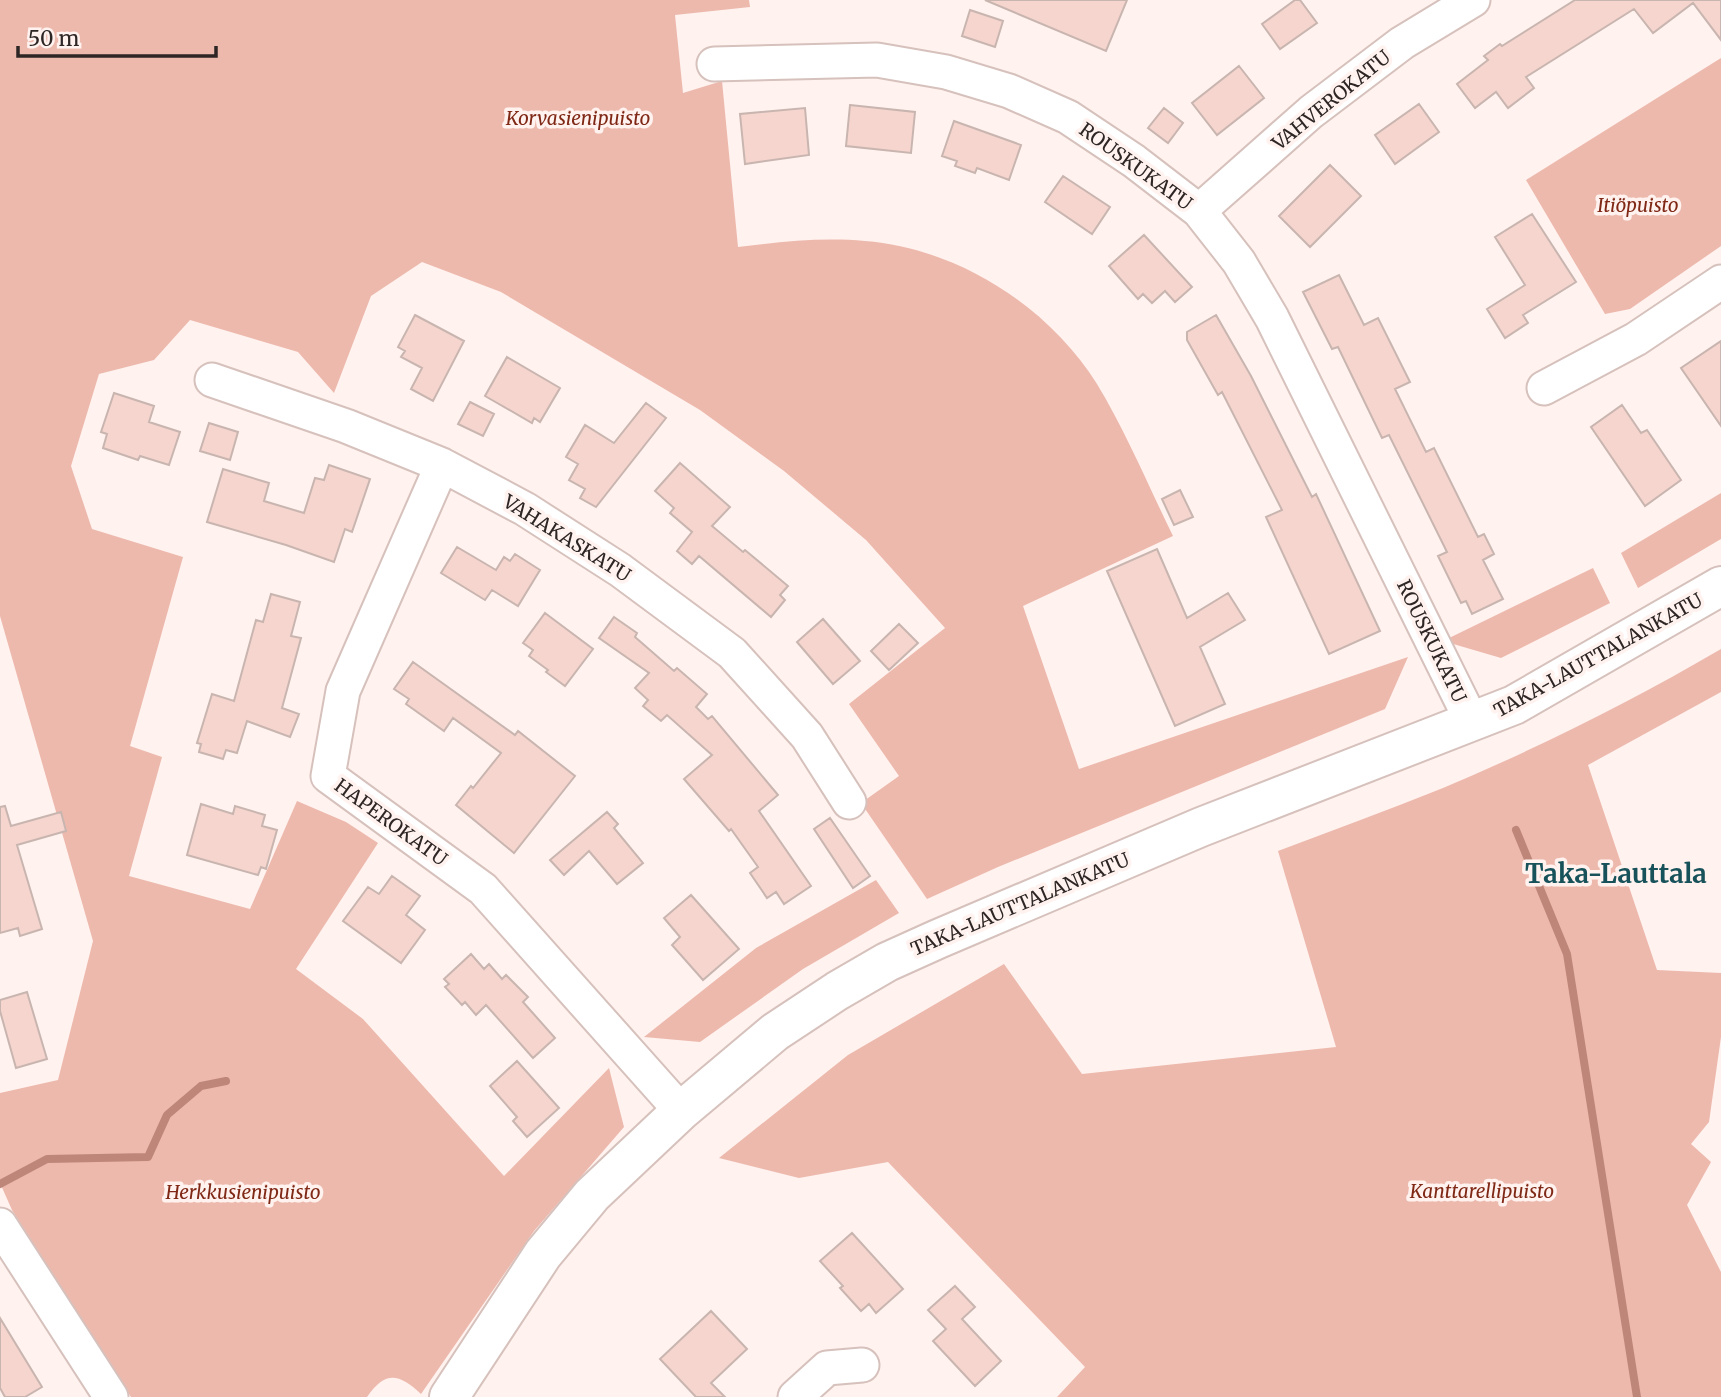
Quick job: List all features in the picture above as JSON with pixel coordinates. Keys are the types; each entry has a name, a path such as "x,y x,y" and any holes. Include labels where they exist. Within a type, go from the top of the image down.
{"main road":[{"name":"TAKA-LAUTTALANKATU","path":"462,1392 543,1254 592,1195 681,1111 775,1032 836,991 887,962 1200,827 1514,705 1721,586"}],"street":[{"name":"VAHVEROKATU","path":"1199,211 1311,112 1402,43 1473,0"},
{"name":"ROUSKUKATU","path":"714,64 877,60 946,72 1009,90 1068,117 1134,161 1199,211 1238,262 1272,318 1472,722"},
{"path":"1544,388 1636,339 1721,282"},
{"name":"VAHAKASKATU","path":"212,380 346,426 442,465 525,509 608,562 732,653 807,736 849,802"},
{"name":"HAPEROKATU","path":"442,465 343,691 328,776 483,889 681,1111"},
{"path":"0,1225 111,1397"},
{"path":"795,1397 827,1368 862,1364"}],"green space":[{"name":"Herkkusienipuisto","path":"0,0 749,0 750,7 675,15 683,93 722,81 738,247 833,240 899,246 933,255 997,286 1026,306 1053,330 1077,356 1097,384 1173,536 1023,606 1079,769 1408,657 1385,709 998,867 927,899 861,803 899,776 849,704 945,628 866,540 784,471 700,410 501,292 422,262 371,296 334,393 298,352 190,320 154,360 99,374 71,466 92,529 183,557 130,746 162,757 129,876 250,909 297,801 346,822 378,843 296,969 363,1019 504,1176 609,1068 624,1127 534,1231 421,1394 406,1382 393,1378 380,1382 367,1397 131,1397 12,1210 0,1183 0,1093 58,1080 93,941 0,616"},
{"name":"Itiöpuisto","path":"1721,58 1721,246 1630,309 1605,314 1526,180"},
{"path":"1721,493 1721,539 1638,588 1621,553"},
{"path":"1593,568 1610,603 1501,658 1443,641"},
{"name":"Kanttarellipuisto","path":"1721,649 1721,692 1588,765 1657,970 1721,973 1721,1037 1709,1122 1691,1144 1711,1162 1687,1205 1721,1272 1721,1397 1057,1397 1085,1367 888,1162 799,1178 719,1158 848,1055 1004,964 1082,1074 1336,1047 1278,851 1443,788 1514,757 1619,705"},
{"path":"876,880 899,913 803,969 700,1042 644,1037 756,948"}],"building":[{"path":"985,0 1127,0 1106,51"},
{"path":"1295,0 1300,0 1317,23 1280,49 1262,24"},
{"path":"1575,0 1721,0 1721,40 1693,3 1653,33 1634,9 1526,77 1534,88 1508,108 1496,92 1475,108 1457,84 1488,60 1484,56 1500,44 1502,46"},
{"path":"970,10 1003,21 995,47 962,36"},
{"path":"1239,66 1264,98 1217,135 1192,103"},
{"path":"1419,104 1439,132 1395,164 1375,135"},
{"path":"850,105 915,112 911,153 846,146"},
{"path":"805,108 809,155 745,164 740,114"},
{"path":"1164,108 1183,123 1168,143 1148,128"},
{"path":"954,121 1021,145 1009,180 977,168 975,173 955,166 957,161 942,156"},
{"path":"1330,165 1361,196 1310,247 1279,216"},
{"path":"1063,176 1110,207 1092,234 1045,202"},
{"path":"1532,214 1576,282 1523,315 1528,323 1505,338 1487,309 1525,285 1495,237"},
{"path":"1144,235 1192,287 1175,302 1165,291 1152,303 1143,294 1138,299 1109,266"},
{"path":"1339,275 1364,325 1378,318 1410,382 1395,389 1426,452 1434,448 1478,537 1484,534 1494,554 1483,560 1503,599 1472,614 1466,601 1461,603 1438,556 1447,552 1389,435 1382,438 1338,347 1332,349 1303,292"},
{"path":"415,315 464,341 433,401 411,389 422,368 401,357 405,351 398,347"},
{"path":"1216,315 1251,376 1312,497 1316,494 1380,631 1329,654 1266,517 1282,510 1222,392 1218,395 1187,340 1187,332"},
{"path":"1721,341 1721,426 1681,368"},
{"path":"507,357 560,388 540,422 534,418 532,423 485,396"},
{"path":"114,393 154,406 149,422 180,432 169,465 140,456 138,460 103,448 107,434 101,432"},
{"path":"470,402 494,414 483,436 458,424"},
{"path":"646,403 666,418 596,507 580,498 585,489 569,480 578,464 566,457 585,425 614,443"},
{"path":"1622,405 1641,433 1647,430 1681,480 1645,506 1591,427"},
{"path":"209,423 238,432 230,460 200,451"},
{"path":"680,463 730,507 712,526 788,586 780,595 785,600 771,617 699,556 692,564 677,551 692,532 670,513 674,508 655,491"},
{"path":"329,465 370,479 352,532 345,529 334,562 207,522 223,469 269,483 264,501 304,513 315,478 324,480"},
{"path":"1180,490 1193,517 1174,525 1162,499"},
{"path":"457,547 496,570 504,557 510,561 515,554 540,570 518,606 492,590 485,600 441,573"},
{"path":"1157,549 1187,618 1228,593 1245,620 1200,647 1225,704 1175,726 1107,571"},
{"path":"271,594 300,602 291,636 301,638 282,708 299,714 290,737 247,721 237,753 226,750 223,759 199,752 201,744 197,743 212,694 234,701 256,620 263,622"},
{"path":"545,613 593,649 565,686 529,656 533,650 523,643"},
{"path":"614,617 637,633 635,637 674,671 677,668 707,694 696,707 708,719 712,716 778,795 759,811 811,886 784,904 776,892 767,898 750,873 758,867 731,829 729,831 684,779 712,755 667,715 661,721 643,706 648,700 635,688 649,673 599,638"},
{"path":"823,619 860,661 833,684 797,642"},
{"path":"899,624 918,643 889,670 871,651"},
{"path":"413,662 515,735 518,731 575,776 514,853 456,805 501,753 453,718 444,731 406,704 409,699 394,689"},
{"path":"201,804 233,814 235,806 265,815 262,826 277,830 266,869 261,867 258,875 187,855"},
{"path":"5,806 11,826 61,812 66,831 17,845 42,929 20,936 18,928 0,933 0,807"},
{"path":"607,812 618,824 614,828 643,863 617,884 589,851 564,875 550,860"},
{"path":"830,818 870,876 853,888 814,829"},
{"path":"392,876 420,896 406,915 425,930 401,963 343,921 368,887 379,894"},
{"path":"691,895 739,949 703,980 672,945 680,937 664,918"},
{"path":"471,954 484,969 489,964 502,979 506,975 528,997 523,1002 555,1038 533,1058 486,1005 476,1015 465,1002 462,1005 445,987 449,984 444,979"},
{"path":"27,992 47,1059 16,1068 0,1011 0,1000"},
{"path":"517,1061 559,1108 527,1137 513,1121 517,1117 490,1086"},
{"path":"852,1233 903,1289 876,1313 869,1304 861,1311 820,1261"},
{"path":"955,1286 975,1307 962,1319 1001,1361 975,1386 933,1341 946,1329 928,1310"},
{"path":"711,1311 747,1349 711,1383 725,1397 696,1397 660,1359"},
{"path":"0,1318 42,1387 25,1397 5,1397 0,1388"}],"waterway":[{"path":"1516,830 1567,954 1637,1397"},
{"path":"0,1184 47,1159 148,1157 167,1115 201,1086 226,1081"}],"district":[{"name":"Taka-Lauttala","path":"1616,873"}],"park label":[{"name":"Korvasienipuisto","path":"578,118"}]}
